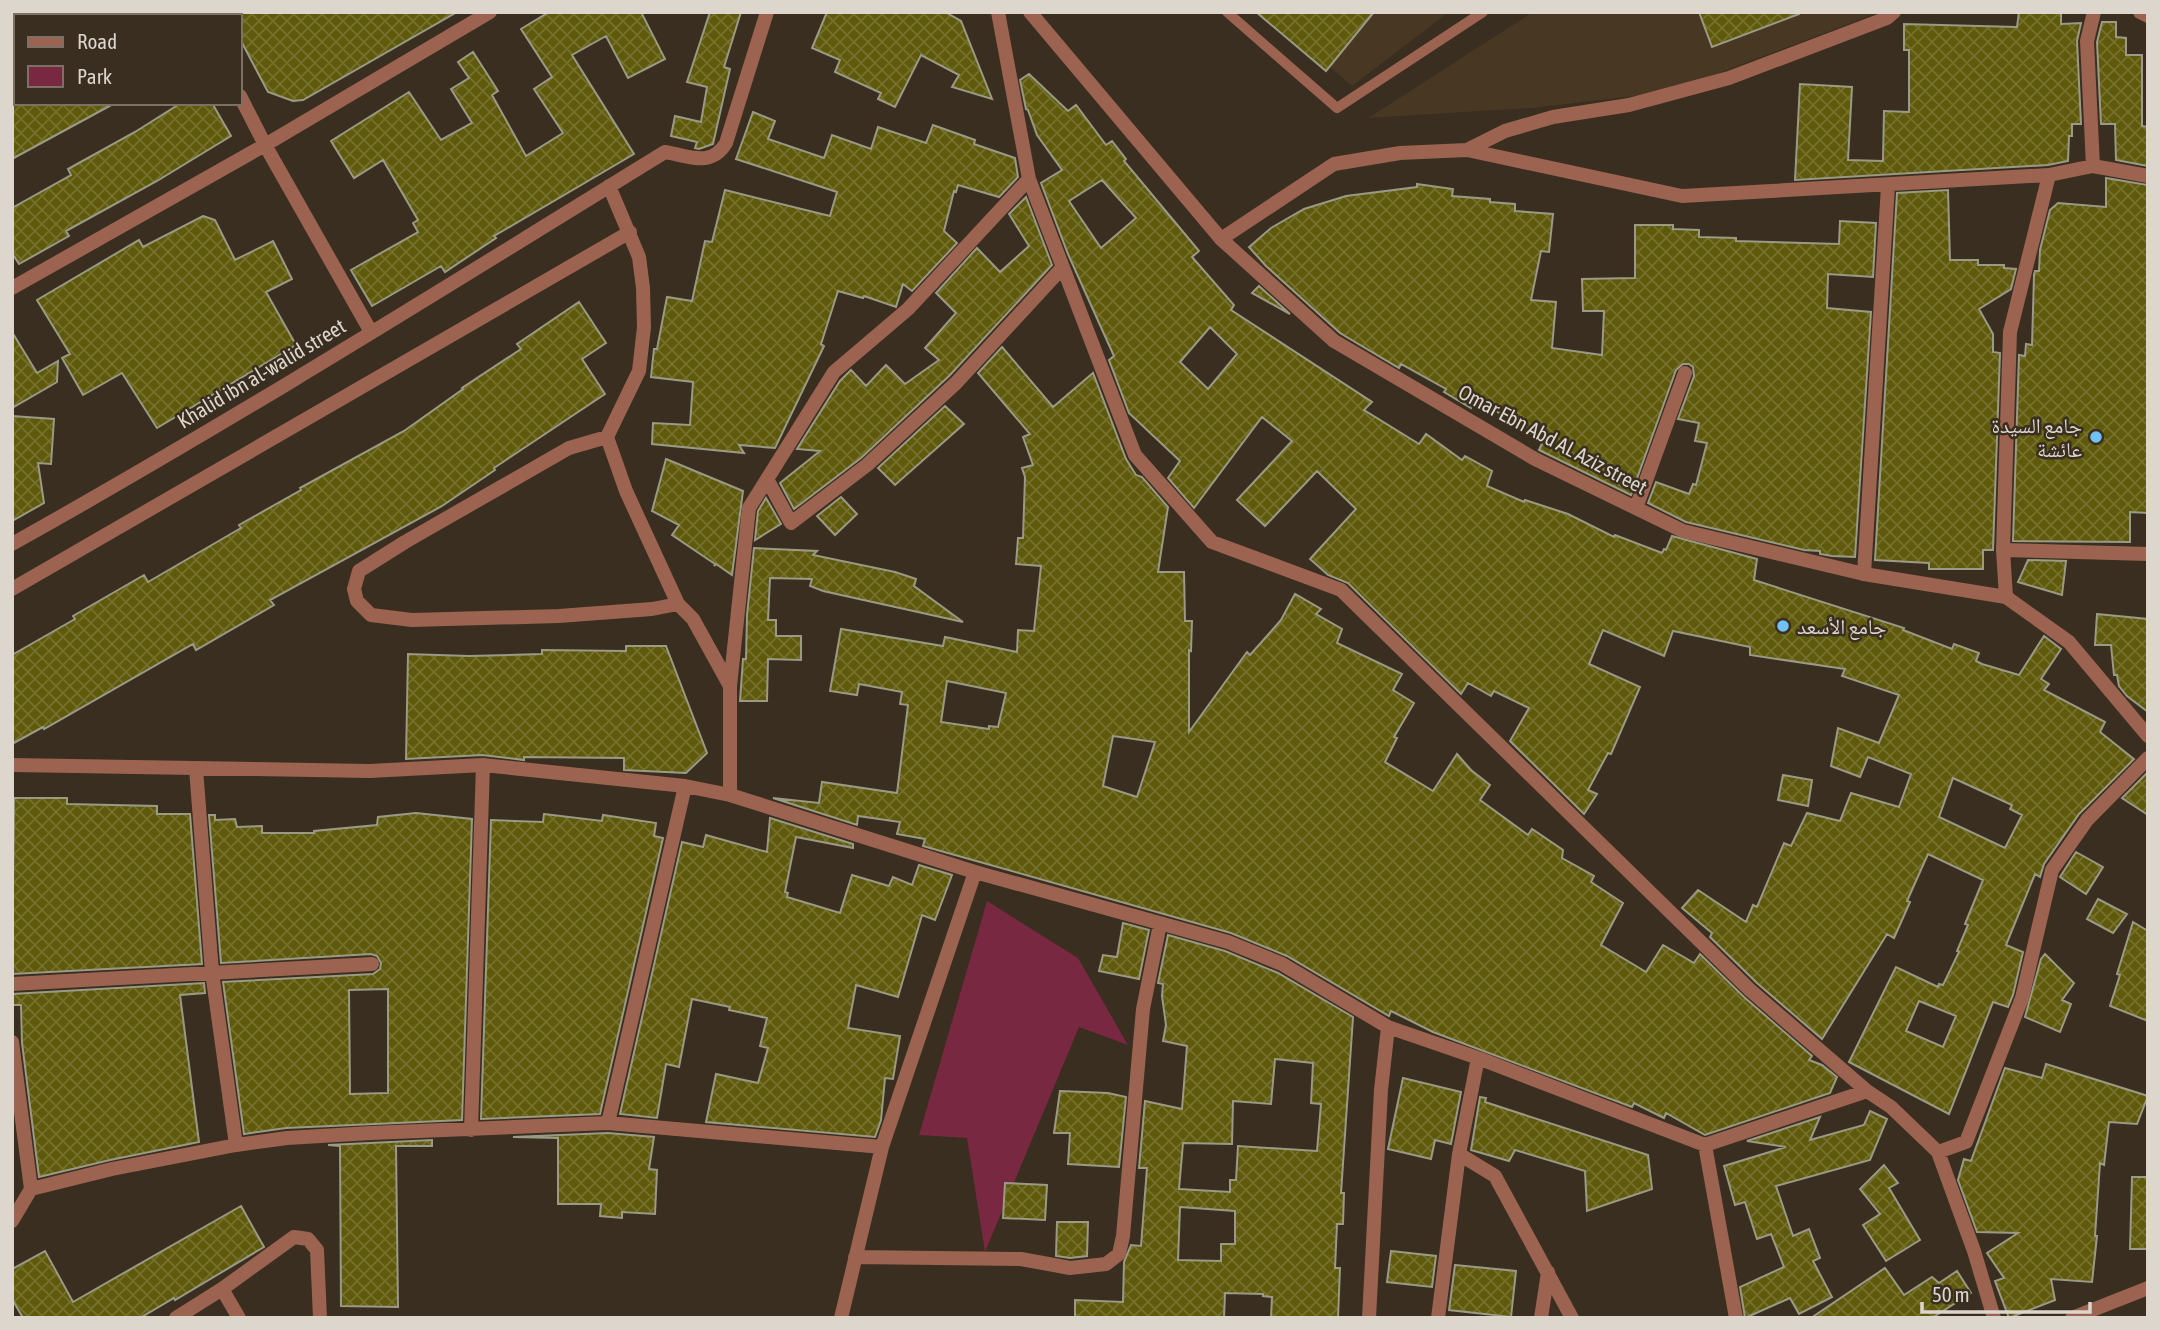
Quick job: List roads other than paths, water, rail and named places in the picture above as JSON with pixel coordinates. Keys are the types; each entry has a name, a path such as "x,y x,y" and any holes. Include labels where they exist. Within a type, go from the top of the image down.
{"street":[{"path":"12,288 265,145 490,12"},
{"path":"371,332 665,152 706,159 715,157 726,143 767,12"},
{"path":"998,12 1029,179 1135,455 1212,542 1341,590 1750,990 1867,1091 1891,1107 1938,1152 1974,1251 1994,1318"},
{"name":"Omar Ebn Abd AL Aziz street","path":"1030,12 1221,239 1334,341 1535,458 1683,531 1864,574 2006,597 2069,642 2148,736"},
{"path":"1467,150 1505,131 1553,117 1629,105 1729,78 1887,18 1894,12"},
{"path":"2093,166 2087,41 2094,12"},
{"path":"2140,12 2148,16"},
{"name":"Khalid ibn al-walid street","path":"12,544 371,332 242,100"},
{"path":"1221,239 1334,164 1400,153 1467,150 1682,196 2049,175 2093,166 2148,176"},
{"path":"2006,597 2003,550 2010,331 2049,175"},
{"path":"730,795 730,686 749,508 834,372 908,309 1029,179"},
{"path":"609,186 639,257 644,327 639,371 607,437 626,491 678,604 693,619 730,686"},
{"path":"1864,574 1888,186"},
{"path":"12,589 630,232"},
{"path":"767,479 791,523 867,465 956,383 1063,267"},
{"path":"1636,508 1685,373"},
{"path":"607,437 569,448 359,571 354,589 357,600 371,615 412,620 559,616 652,609 678,604"},
{"path":"2003,550 2148,554"},
{"path":"1938,1152 1966,1142 2022,998 2052,870 2087,820 2148,758"},
{"path":"12,765 370,772 483,765 685,786 730,795 975,872 1228,942 1282,964 1388,1027 1478,1058 1705,1146 1867,1091"},
{"path":"471,1130 483,765"},
{"path":"196,769 212,972 236,1145"},
{"path":"608,1123 685,786"},
{"path":"841,1318 882,1147 975,872"},
{"path":"855,1257 1021,1259 1070,1268 1106,1264 1119,1254 1123,1236 1143,1009 1160,924"},
{"path":"12,984 372,964"},
{"path":"1369,1318 1381,1090 1388,1027"},
{"path":"12,1042 31,1189 12,1221"},
{"path":"1438,1318 1459,1154 1478,1058"},
{"path":"31,1189 112,1169 236,1145 288,1138 608,1123 882,1147"},
{"path":"1705,1146 1736,1318"},
{"path":"1459,1154 1495,1176 1572,1318"},
{"path":"176,1318 222,1289 294,1237 308,1239 317,1251 320,1318"},
{"path":"1541,1318 1548,1272"},
{"path":"2072,1318 2148,1288"},
{"path":"222,1289 239,1318"}],"lane":[{"path":"1227,12 1337,108 1483,12"}],"place":[{"name":"جامع السيدة عائشة","path":"2096,437"},
{"name":"جامع الأسعد","path":"1783,626"}]}
